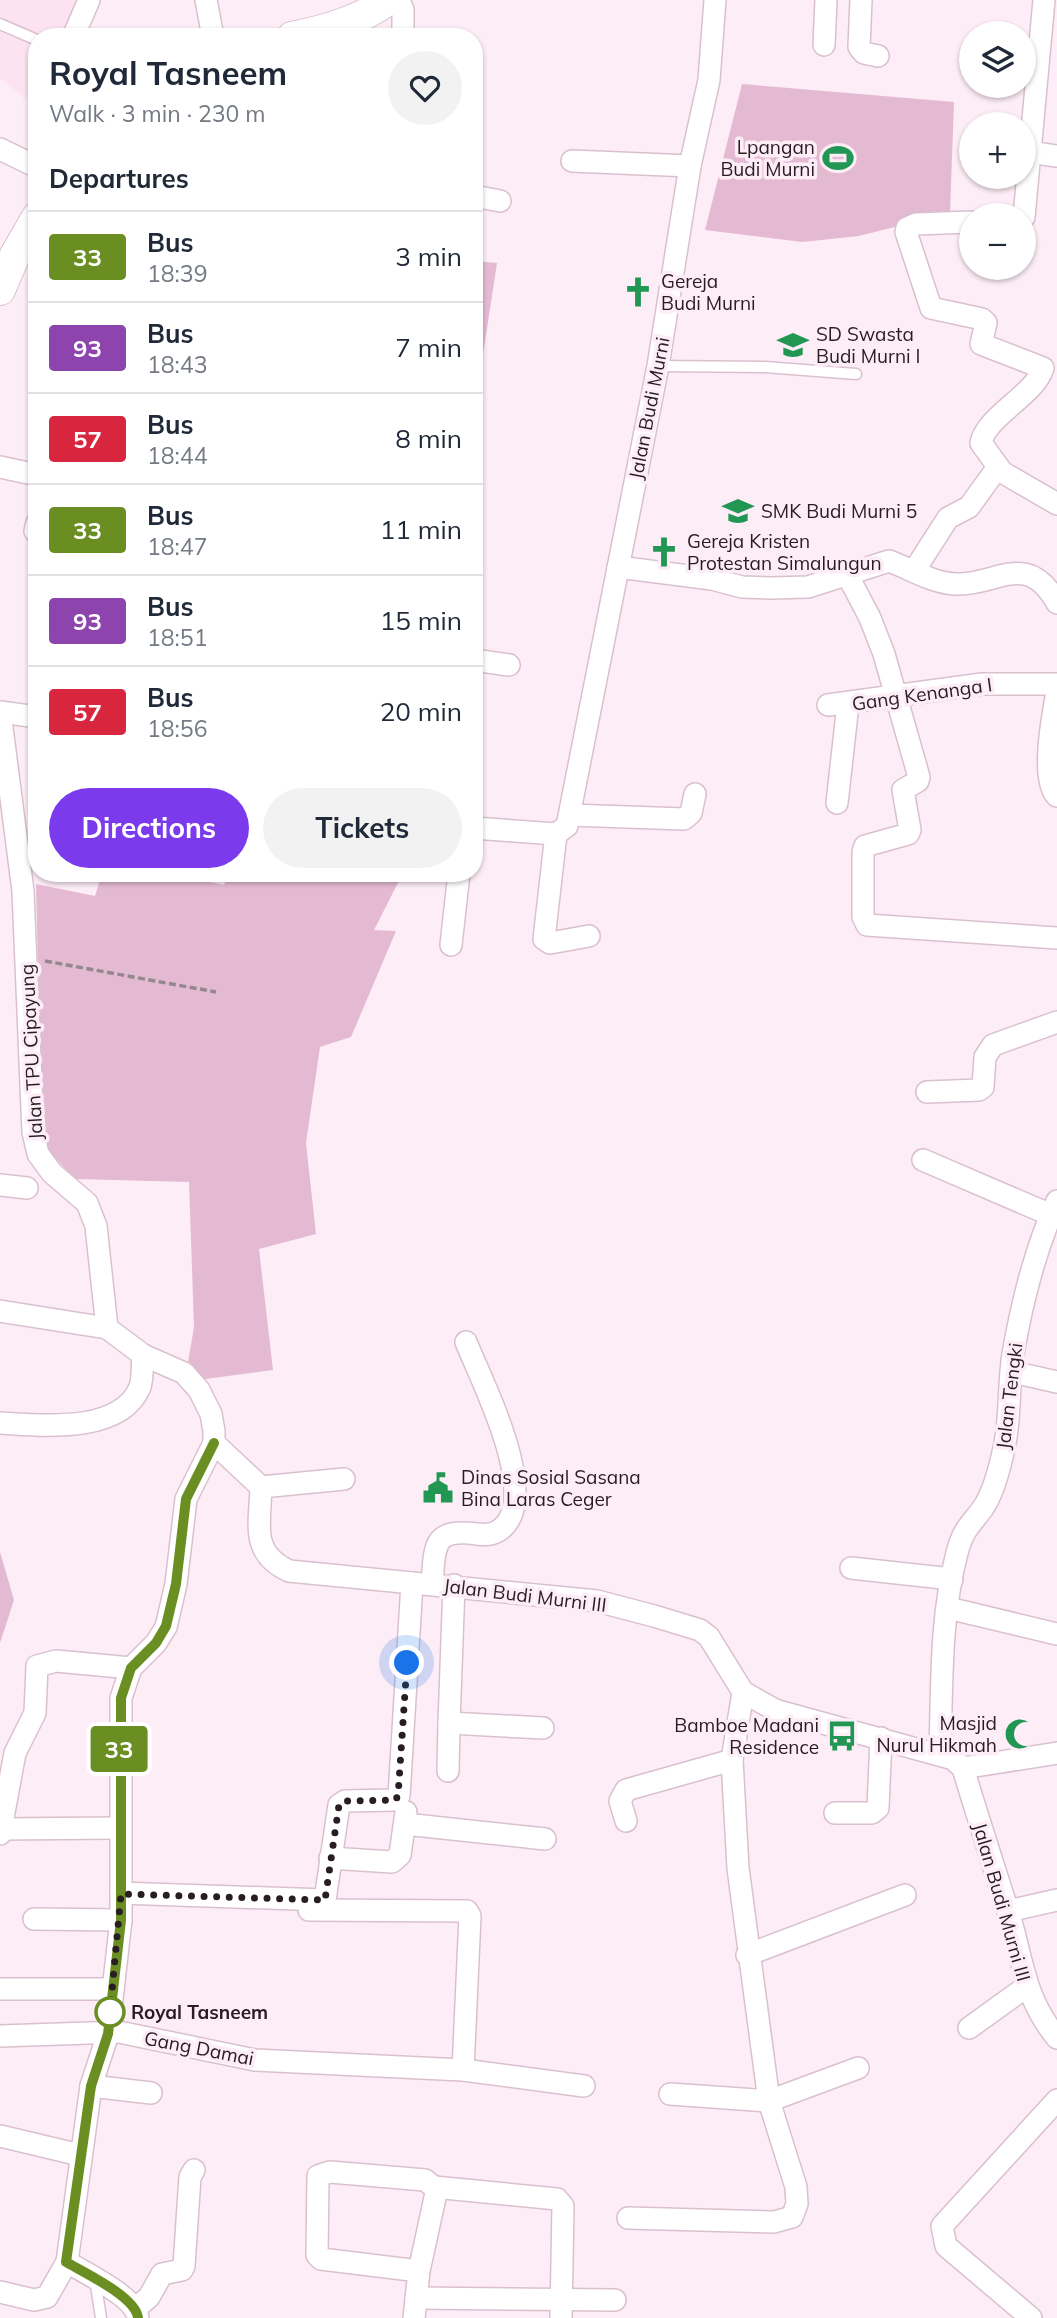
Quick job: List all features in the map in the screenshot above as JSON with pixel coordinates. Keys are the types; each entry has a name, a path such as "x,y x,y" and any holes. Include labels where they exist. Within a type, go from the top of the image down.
{"street":[{"path":"77,28 89,0"},
{"path":"206,0 211,28"},
{"path":"330,28 374,10 388,0"},
{"path":"399,0 403,10 403,28"},
{"name":"Jalan Budi Murni","path":"570,815 658,366 690,166 709,80 715,0"},
{"path":"824,45 826,0"},
{"path":"861,0 859,47 864,53 878,56"},
{"path":"1034,112 1049,2"},
{"path":"0,149 28,163"},
{"path":"1036,153 1057,156"},
{"path":"572,161 690,166"},
{"path":"483,198 500,201"},
{"path":"959,222 916,224 907,228 928,302 936,310 982,319 986,323 981,344 1043,368 1019,398 982,435 981,443 998,467 1025,487 1057,504"},
{"path":"0,290 28,233"},
{"path":"0,467 28,473"},
{"path":"914,571 948,519 969,507 998,467"},
{"path":"618,567 760,589 808,586 848,576 880,561 889,561 930,579 960,584 1002,574 1022,573 1036,581 1057,603"},
{"path":"848,576 870,618 919,777 918,781 903,790 908,834 866,846 863,852 863,917 867,925 1057,939"},
{"path":"483,661 509,665"},
{"name":"Gang Kenanga I","path":"837,803 838,705 895,699 982,684 1057,684"},
{"path":"1057,692 1052,716 1050,779 1057,796"},
{"path":"0,712 28,716"},
{"name":"Jalan TPU Cipayung","path":"0,712 9,857 26,957 33,1132 38,1154 52,1173 87,1203 96,1226 107,1328"},
{"path":"483,829 556,834 567,826 570,815 684,819 691,813 695,794"},
{"path":"556,834 544,939 550,943 589,936"},
{"path":"452,945 458,882"},
{"path":"927,1092 979,1090 983,1087 985,1057 993,1045 1057,1022"},
{"path":"923,1160 1054,1208"},
{"path":"0,1185 27,1188"},
{"name":"Jalan Tengki","path":"940,1753 952,1579 965,1529 983,1508 993,1486 1004,1447 1013,1357 1022,1310 1039,1243 1054,1208"},
{"path":"0,1311 107,1328 143,1355 184,1373 199,1390 211,1414 214,1443 186,1499 176,1584 166,1626 156,1643 131,1668 119,1715 121,1907 108,2034 91,2086 66,2262 47,2297 34,2300 0,2292"},
{"path":"330,1858 392,1862 400,1855 406,1809 398,1796 422,1583 441,1537 447,1534 485,1535 498,1531 512,1516 516,1503 511,1457 466,1342"},
{"path":"0,1423 61,1427 92,1423 130,1401 140,1387 143,1355"},
{"path":"1013,1372 1057,1382"},
{"path":"214,1443 261,1487 344,1479"},
{"name":"Jalan Budi Murni III","path":"261,1487 262,1548 269,1560 277,1566 306,1575 454,1585 597,1601 700,1630 709,1637 743,1692 775,1710 940,1753 953,1759 963,1768 1009,1911 1026,1987 1034,2005 1057,2038"},
{"path":"851,1568 952,1579"},
{"path":"448,1771 454,1585"},
{"path":"948,1608 1057,1634"},
{"path":"0,1834 15,1753 35,1713 37,1666 56,1661 131,1668"},
{"path":"628,2218 774,2222 792,2217 797,2204 796,2187 769,2101 747,1955 738,1868 732,1760 743,1692"},
{"path":"449,1723 543,1728"},
{"path":"835,1813 872,1813 878,1808 881,1738"},
{"path":"963,1768 1057,1753"},
{"path":"626,1821 620,1801 626,1790 732,1760"},
{"path":"34,1919 121,1907 325,1900 330,1858 342,1802 395,1800 398,1796"},
{"path":"405,1824 545,1839"},
{"path":"1,1829 119,1828"},
{"path":"747,1955 905,1895"},
{"path":"1009,1911 1057,1900"},
{"path":"121,1907 467,1911 470,1916 463,2070"},
{"path":"969,2028 1026,1987"},
{"path":"0,1989 113,1989"},
{"name":"Gang Damai","path":"0,2036 119,2032 255,2060 463,2070 584,2086"},
{"path":"670,2094 769,2101 858,2068"},
{"path":"91,2086 151,2093"},
{"path":"1031,2318 946,2246 942,2226 1057,2100"},
{"path":"0,2136 80,2155"},
{"path":"66,2262 95,2279 137,2313 162,2274 182,2270 184,2266 190,2177 194,2171"},
{"path":"419,2272 321,2259 315,2249 318,2176 330,2172 425,2180 434,2187 557,2199 563,2206 561,2308"},
{"path":"434,2187 436,2193 419,2272 415,2308 561,2308 615,2300"}],"lane":[{"path":"0,24 28,36"},
{"path":"658,366 765,366 856,374"},
{"path":"95,2279 101,2318"}],"path":[{"path":"26,957 216,992"}],"shaded area":[{"path":"0,0 71,0 80,4 74,28 28,28 28,99 0,78"},
{"name":"Lpangan Budi Murni","path":"742,84 954,102 950,213 859,236 802,242 705,230"},
{"path":"483,262 497,263 483,354"},
{"path":"99,882 210,882 224,885 225,882 398,882 374,930 396,931 351,1037 320,1047 306,1143 316,1234 259,1249 273,1370 198,1380 187,1368 194,1327 189,1182 75,1179 46,1148 42,1126 36,884 95,896"},
{"path":"0,1552 14,1600 0,1643"}],"bus line":[{"name":"33","path":"138,2318 136,2308 127,2299 66,2262 91,2086 108,2034 121,1920 121,1698 131,1668 156,1643 166,1626 176,1584 186,1499 214,1443"}],"place":[{"name":"Lpangan Budi Murni","path":"838,158"},
{"name":"Gereja Budi Murni","path":"638,292"},
{"name":"SD Swasta Budi Murni I","path":"793,345"},
{"name":"SMK Budi Murni 5","path":"738,511"},
{"name":"Gereja Kristen Protestan Simalungun","path":"664,552"},
{"name":"Dinas Sosial Sasana Bina Laras Ceger","path":"438,1488"},
{"name":"Masjid Nurul Hikmah","path":"1020,1734"},
{"name":"Bamboe Madani Residence","path":"842,1736"},
{"name":"Royal Tasneem","path":"110,2012"}],"route":[{"path":"110,2012 121,1920 121,1894 325,1900 339,1805 345,1801 397,1799 407,1663"}]}
